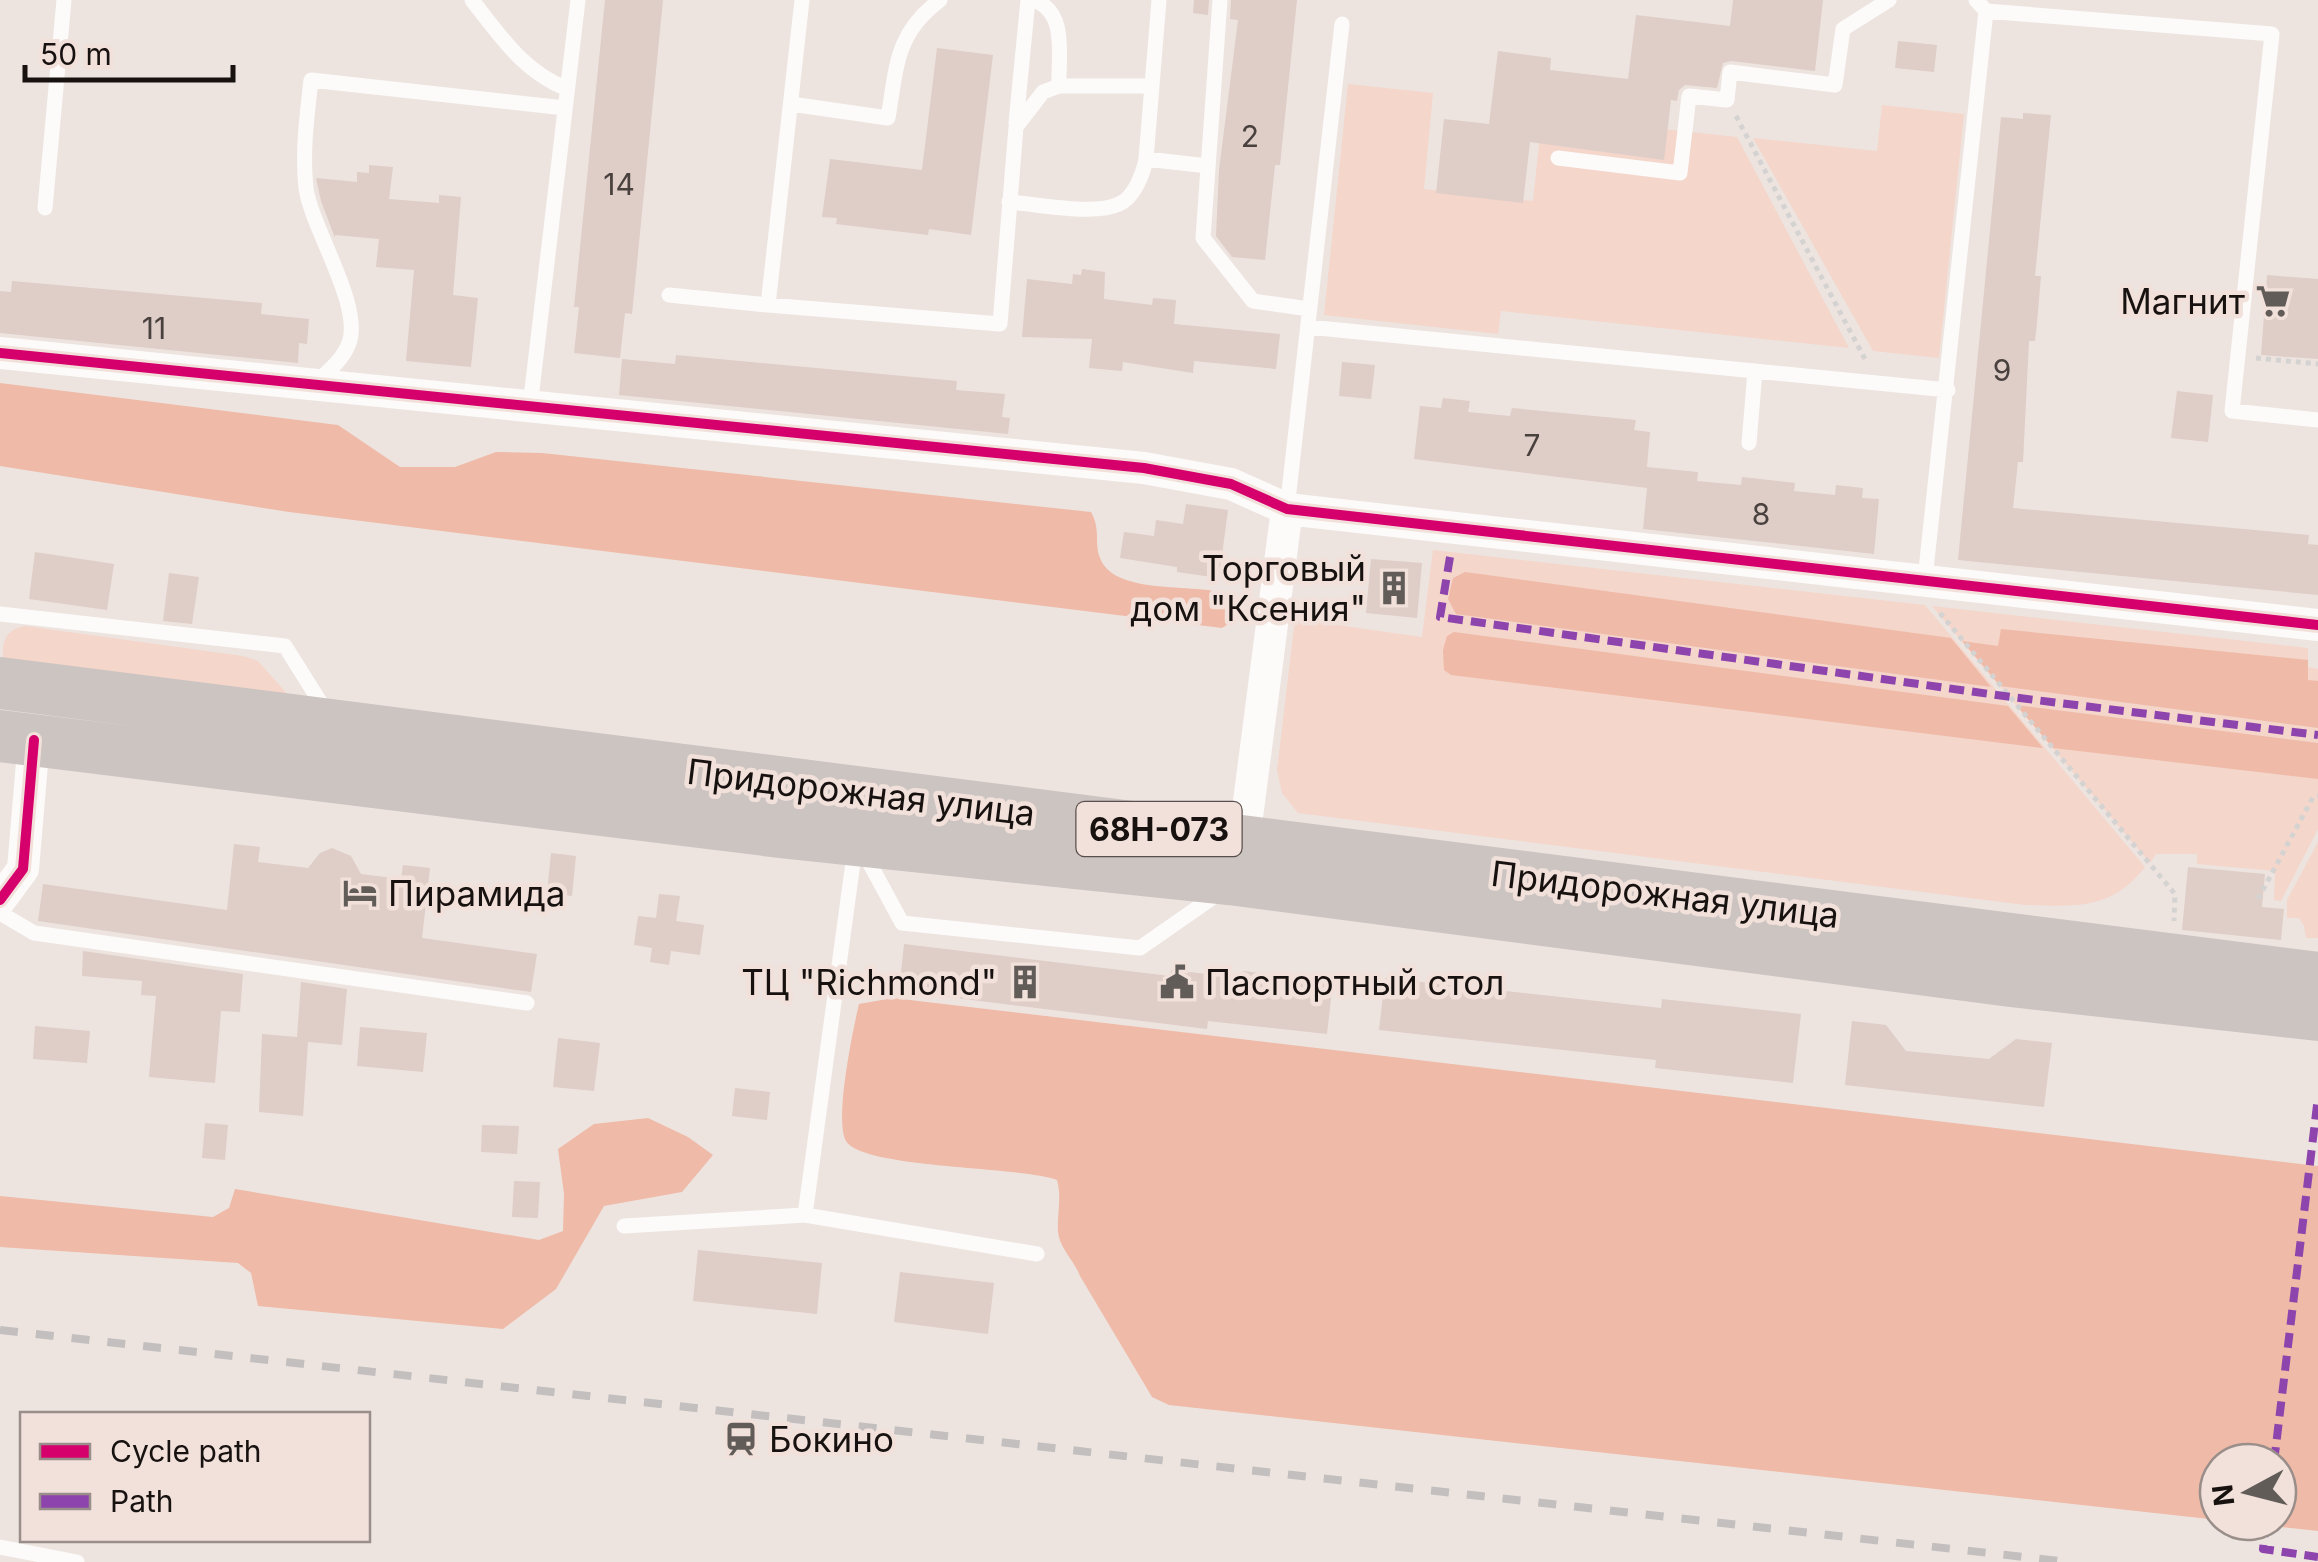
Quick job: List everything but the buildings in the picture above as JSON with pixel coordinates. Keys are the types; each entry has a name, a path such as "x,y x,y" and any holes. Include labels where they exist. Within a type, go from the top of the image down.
{"main road":[{"name":"Придорожная улица","path":"0,683 335,724 1240,860 2318,978"},
{"name":"68Н-073","path":"17,738 856,839 1240,860 2011,981 2318,1014"}],"street":[{"path":"0,354 1144,468 1231,484 1287,509 2318,625"},
{"path":"1240,860 1287,509"},
{"path":"0,900 24,869 17,738"}],"lane":[{"path":"45,208 64,0"},
{"path":"472,0 518,59 548,81 568,89"},
{"path":"530,407 578,0"},
{"path":"768,305 802,0"},
{"path":"791,104 888,118 900,44 924,12 940,0"},
{"path":"669,294 1000,324 1031,0 1048,5 1057,18 1059,86"},
{"path":"1009,202 1102,209 1122,204 1143,175 1146,159 1159,0"},
{"path":"1220,0 1203,238 1253,301 1310,309"},
{"path":"1558,158 1680,173 1689,96 1728,100 1730,72 1836,84 1843,29 1890,0"},
{"path":"1925,579 1948,390 1981,6 2272,34 2232,411 2318,420"},
{"path":"1287,509 1342,24"},
{"path":"313,385 339,360 351,340 346,296 306,192 305,140 311,80 565,108"},
{"path":"1016,128 1042,92 1059,86 1151,86"},
{"path":"1146,159 1208,166"},
{"path":"1308,327 1948,390"},
{"path":"1749,443 1755,371"},
{"path":"0,614 284,646 335,724"},
{"path":"856,839 902,922 1140,948 1240,860"},
{"path":"805,1215 856,839"},
{"path":"0,913 34,933 527,1003"},
{"path":"624,1226 805,1215 1037,1254"},
{"path":"0,1547 77,1562"}],"path":[{"path":"1728,100 1878,383"},
{"path":"2238,357 2318,364"},
{"path":"1925,579 1929,600 2176,894"},
{"path":"2258,899 2313,797 2318,796"}],"shaded area":[{"path":"1348,84 1433,93 1424,189 1533,201 1542,116 1737,137 1849,348 1501,311 1498,334 1324,315"},
{"path":"1882,105 1964,114 1939,358 1873,351 1753,138 1877,151"},
{"path":"0,383 338,425 400,467 455,467 496,452 542,453 1091,512 1100,558 1109,571 1143,584 1226,593 1240,599 1238,618 1222,628 289,512 0,466"},
{"path":"1433,550 1925,605 2145,867 2119,892 2105,899 2076,905 2025,905 1298,813 1282,793 1277,770 1295,619 1422,637"},
{"path":"1465,572 1951,638 1991,687 1456,614 1448,599 1453,578"},
{"path":"1932,606 2308,648 2308,667 2318,669 2318,829 2281,901 2274,900 2275,871 2197,864 2197,854 2156,854 2150,863"},
{"path":"25,626 243,656 258,661 290,697 4,661 6,638 13,630"},
{"path":"2001,629 2308,660 2308,680 2318,681 2318,728 2000,686 1962,641 1998,646"},
{"path":"1454,632 2008,706 2043,748 1451,675 1444,670 1443,650 1447,636"},
{"path":"2016,705 2318,743 2318,779 2053,748"},
{"path":"2318,842 2318,938 2306,938 2299,918 2287,918 2287,900"},
{"path":"893,998 2318,1166 2318,1531 2298,1529 2298,1442 2198,1442 2198,1518 1169,1405 1152,1397 1061,1243 1057,1180 881,1157 858,1150 846,1141 843,1095 859,1004"},
{"path":"648,1118 688,1137 713,1155 682,1192 604,1206 556,1289 503,1329 258,1306 251,1273 238,1263 0,1247 0,1196 213,1217 229,1208 235,1189 539,1240 563,1231 564,1194 558,1149 594,1124"}],"railway":[{"path":"0,1330 2069,1562"}],"marked path":[{"path":"1450,557 1440,617 2011,697 2318,735"},
{"path":"2276,1442 2318,1097"},
{"path":"2264,1542 2263,1549 2318,1557"}],"cycle path":[{"path":"0,353 1144,468 1231,484 1287,509 2318,625"},
{"path":"0,900 23,869 34,740"}],"place":[{"name":"Магнит","path":"2273,301"},
{"name":"Торговый дом \"Ксения\"","path":"1394,588"},
{"name":"Пирамида","path":"360,893"},
{"name":"ТЦ \"Richmond\"","path":"1025,982"},
{"name":"Паспортный стол","path":"1177,982"},
{"name":"Бокино","path":"741,1439"}]}
